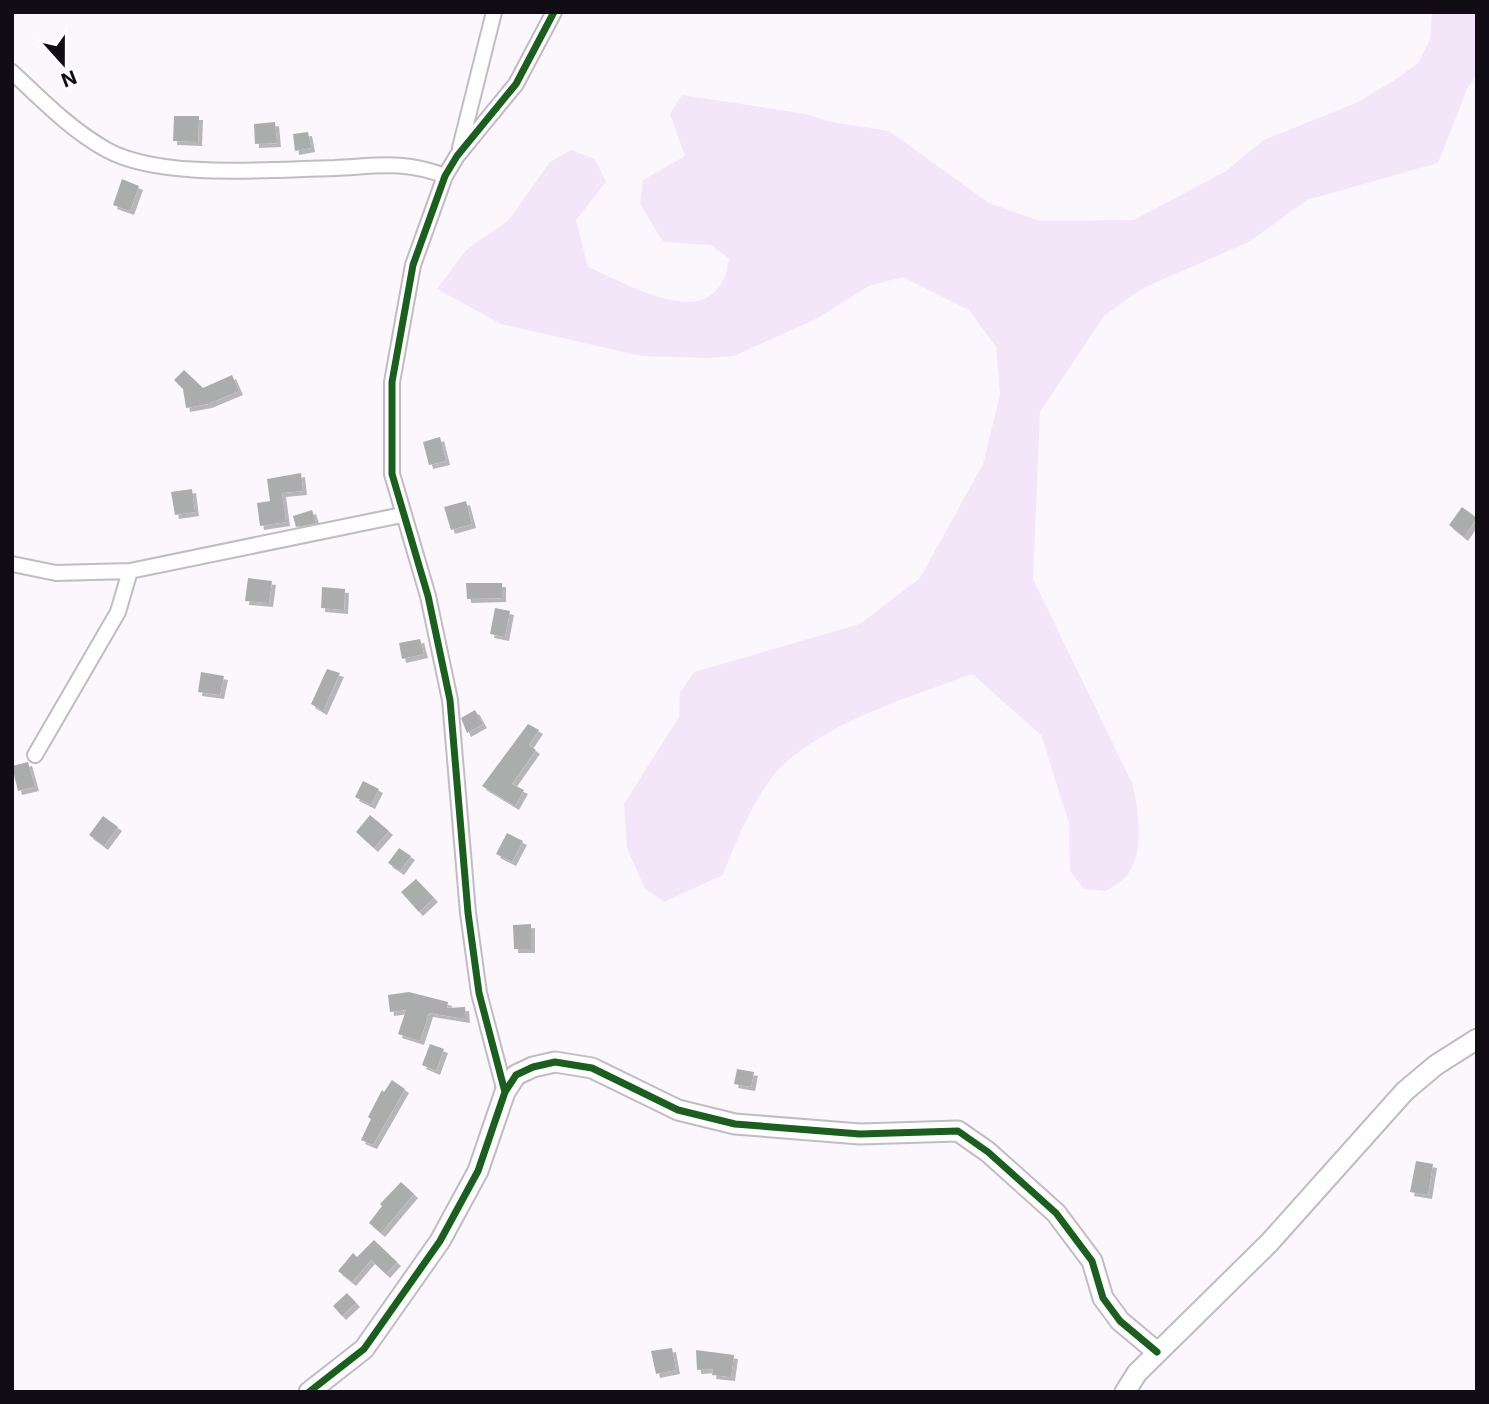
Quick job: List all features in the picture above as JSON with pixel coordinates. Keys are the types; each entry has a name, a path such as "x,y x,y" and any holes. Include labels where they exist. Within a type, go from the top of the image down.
{"street":[{"path":"457,156 468,123 494,12"},
{"path":"505,1092 479,993 468,913 450,700 428,596 391,474 392,382 413,265 445,176 457,156 516,84 554,12"},
{"path":"12,72 78,132 110,151 151,166 262,169 394,163 423,167 445,176"},
{"path":"12,564 56,573 130,571 402,515"},
{"path":"35,755 118,612 130,571"},
{"path":"1125,1392 1137,1373 1269,1243 1405,1091 1436,1065 1477,1039"},
{"path":"309,1392 364,1349 440,1241 478,1171 505,1092 516,1076 533,1067 555,1062 592,1068 678,1110 735,1124 860,1134 958,1130 988,1152 1056,1213 1092,1261 1103,1298 1120,1321 1157,1352"}],"shaded area":[{"path":"1432,12 1477,12 1477,75 1468,87 1438,163 1307,200 1249,242 1143,288 1104,316 1040,412 1033,579 1132,783 1137,806 1139,842 1126,877 1106,891 1084,889 1070,871 1069,823 1041,735 972,674 850,721 805,747 785,763 757,800 723,875 664,902 645,889 627,848 624,804 679,717 680,693 694,672 860,624 920,578 983,464 1000,395 996,347 969,310 903,277 869,286 816,319 734,356 641,356 501,324 437,289 467,249 508,221 550,162 571,150 595,159 606,182 576,220 588,267 649,294 671,300 691,302 709,297 722,283 729,259 711,245 663,242 640,204 643,180 685,156 670,114 682,95 806,114 831,122 889,131 989,203 1040,221 1134,220 1226,171 1264,140 1356,103 1398,78 1418,63 1430,39"}],"building":[{"path":"174,116 199,116 198,142 173,141"},
{"path":"275,122 277,143 255,144 254,124"},
{"path":"308,132 311,148 295,151 293,134"},
{"path":"122,179 139,186 130,211 113,205"},
{"path":"184,370 203,388 232,375 239,391 208,404 186,408 183,389 174,380"},
{"path":"440,437 446,461 429,465 423,442"},
{"path":"301,473 303,491 282,493 286,522 260,526 257,503 270,501 267,479"},
{"path":"192,489 195,512 175,515 171,492"},
{"path":"466,501 472,524 451,530 444,507"},
{"path":"1462,507 1477,518 1464,537 1449,525"},
{"path":"312,510 316,523 296,527 293,516"},
{"path":"248,578 272,581 269,603 245,601"},
{"path":"466,583 502,583 502,598 467,599"},
{"path":"322,587 345,589 344,610 321,608"},
{"path":"495,608 510,611 505,637 490,634"},
{"path":"420,639 424,654 402,659 399,643"},
{"path":"327,669 340,673 323,711 311,704"},
{"path":"201,672 224,676 220,695 198,692"},
{"path":"475,710 483,724 467,733 461,718"},
{"path":"528,724 539,730 529,745 536,750 512,784 524,790 515,806 482,786"},
{"path":"28,762 35,787 18,791 12,766"},
{"path":"363,781 379,789 371,805 355,797"},
{"path":"370,815 389,831 374,848 356,832"},
{"path":"103,816 118,827 104,846 89,835"},
{"path":"507,833 523,841 512,862 496,854"},
{"path":"399,848 411,856 400,871 388,863"},
{"path":"416,879 434,898 419,912 401,892"},
{"path":"531,924 531,949 514,949 513,925"},
{"path":"409,992 448,1002 447,1008 465,1007 466,1019 429,1013 420,1041 398,1034 406,1010 390,1012 388,995"},
{"path":"430,1044 444,1049 436,1071 422,1065"},
{"path":"737,1069 754,1072 751,1087 734,1084"},
{"path":"392,1080 405,1089 373,1145 361,1140 371,1119 368,1117 382,1090 384,1092"},
{"path":"1416,1161 1433,1164 1428,1195 1410,1192"},
{"path":"401,1182 414,1194 381,1233 369,1223 382,1206 380,1204"},
{"path":"374,1240 397,1262 386,1274 371,1260 352,1282 338,1271 353,1253 357,1257"},
{"path":"347,1293 356,1303 342,1316 333,1306"},
{"path":"672,1348 676,1370 656,1374 651,1351"},
{"path":"696,1350 734,1355 731,1377 712,1375 713,1369 697,1370"}],"cycle path":[{"path":"505,1092 479,993 468,913 450,700 428,596 392,474 392,382 413,265 445,176 457,156 516,84 554,12"},
{"path":"309,1392 364,1349 440,1241 478,1171 505,1092 516,1075 533,1067 555,1062 592,1068 678,1110 735,1124 860,1134 958,1131 988,1152 1056,1213 1092,1261 1103,1298 1120,1321 1157,1352"}]}
